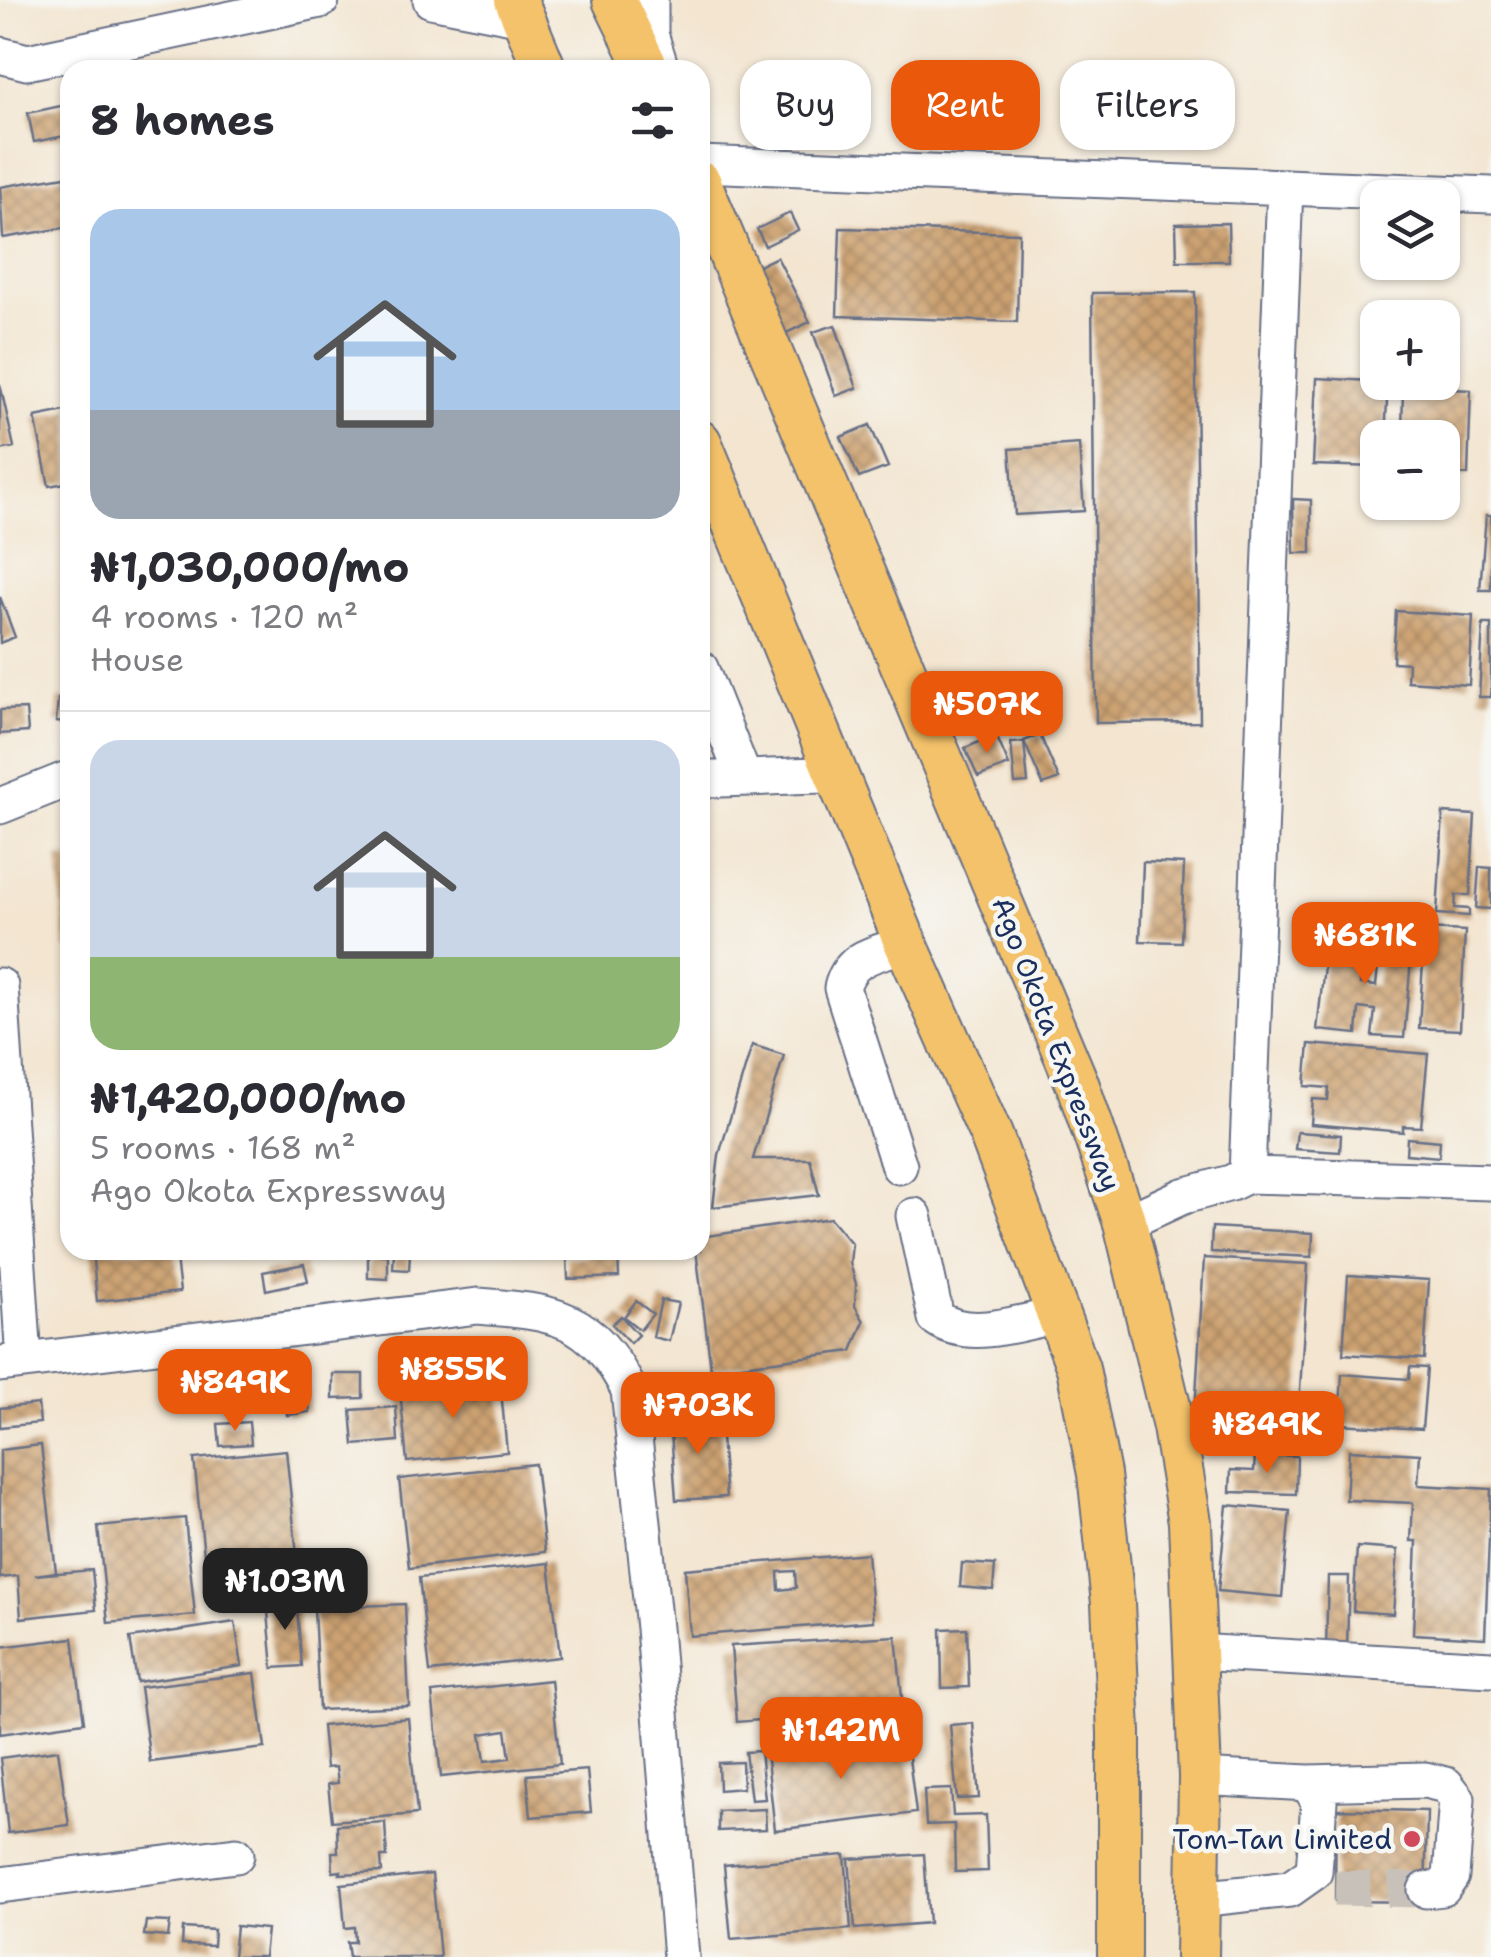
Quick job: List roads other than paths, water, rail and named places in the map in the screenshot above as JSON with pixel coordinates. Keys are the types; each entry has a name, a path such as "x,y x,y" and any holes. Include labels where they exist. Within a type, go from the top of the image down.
{"main road":[{"path":"614,0 643,60"},
{"path":"520,9 541,60"},
{"name":"Ago Okota Expressway","path":"710,206 1077,1083 1125,1223 1174,1427 1187,1504 1200,1777 1197,1957"},
{"path":"710,466 906,944 990,1135 1078,1368 1099,1474 1113,1603 1119,1733 1119,1957"}],"street":[{"path":"0,56 26,62 321,0"},
{"path":"431,0 520,9"},
{"path":"650,0 650,34 658,60"},
{"path":"710,164 1491,196"},
{"path":"1248,1174 1284,187"},
{"path":"710,724 720,779"},
{"path":"710,755 720,779"},
{"path":"720,779 839,775"},
{"path":"0,806 60,782"},
{"path":"900,1166 842,988 846,972 855,962 906,944"},
{"path":"0,986 12,1363 478,1306 533,1310 582,1328 612,1356 629,1390 654,1628 681,1957"},
{"path":"1125,1223 1182,1196 1248,1174 1491,1182"},
{"path":"914,1216 936,1318 950,1328 980,1330 1059,1315"},
{"path":"1195,1652 1491,1669"},
{"path":"1200,1777 1308,1783 1425,1780 1446,1784 1456,1799 1451,1876 1443,1888 1426,1890"},
{"path":"1290,1890 1314,1872 1320,1801 1308,1783"},
{"path":"0,1886 236,1855"},
{"path":"1198,1899 1335,1888"}],"tunnel":[{"path":"1335,1888 1426,1890"}],"place":[{"name":"Tom-Tan Limited","path":"1412,1839"}]}
